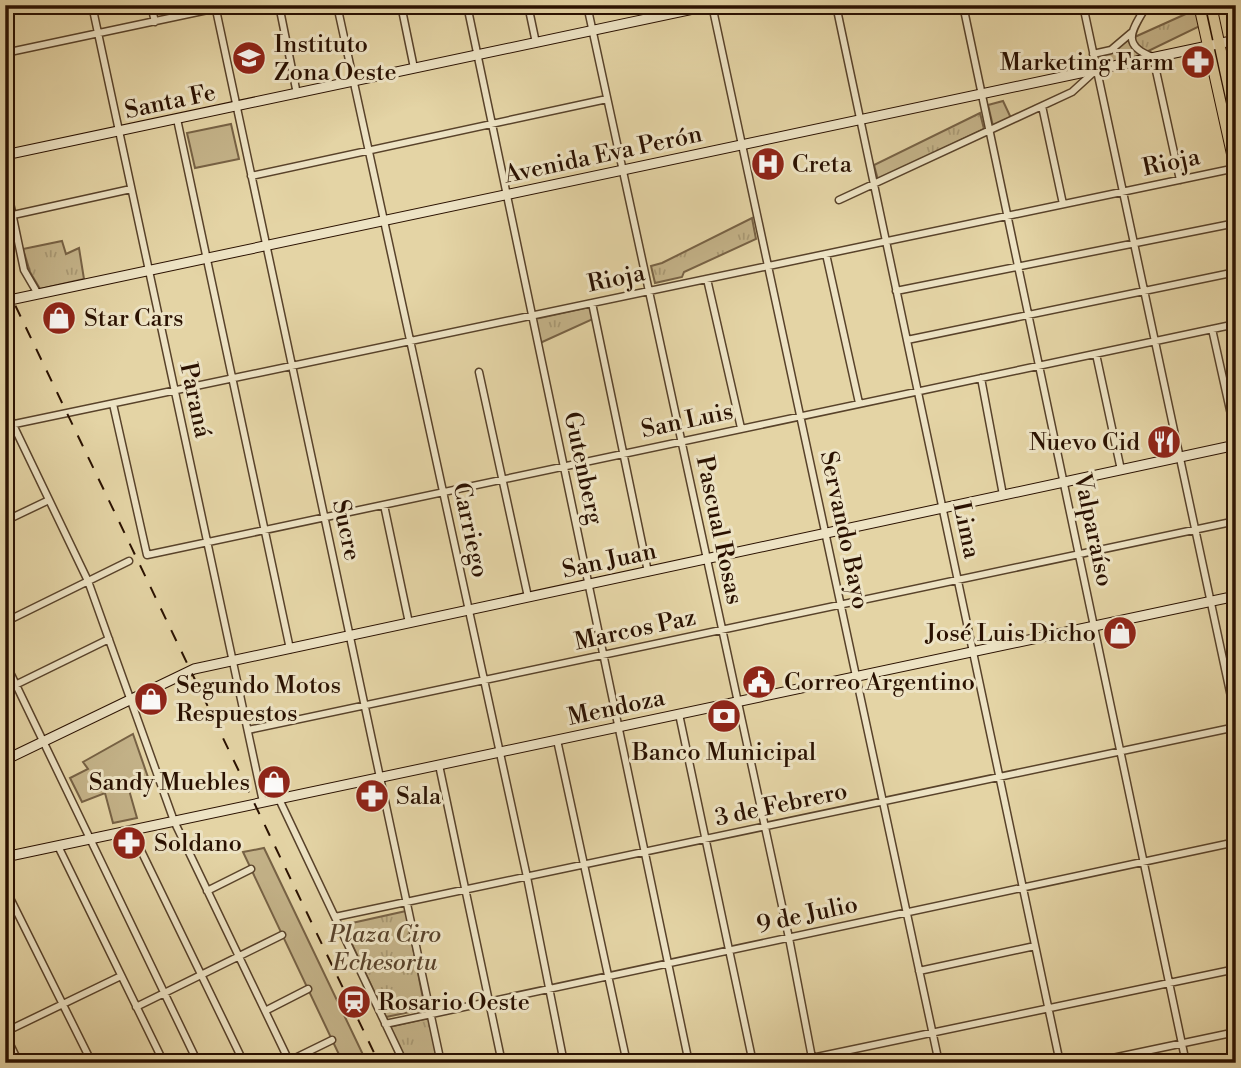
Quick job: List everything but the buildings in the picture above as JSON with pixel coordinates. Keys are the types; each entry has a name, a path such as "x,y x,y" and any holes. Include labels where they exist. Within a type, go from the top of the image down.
{"main road":[{"name":"Santa Fe","path":"5,155 712,5"},
{"path":"1199,5 1235,170"},
{"path":"1211,5 1236,121"},
{"name":"Avenida Eva Perón","path":"5,301 1236,40"},
{"name":"San Juan","path":"5,760 194,669 1236,445"},
{"name":"Mendoza","path":"5,857 1236,596"}],"street":[{"name":"Paraná","path":"92,5 263,802"},
{"path":"151,5 155,22"},
{"path":"5,53 231,5"},
{"path":"279,5 297,93"},
{"name":"Carriego","path":"338,5 485,680 564,1063"},
{"path":"401,5 414,68"},
{"name":"Gutenberg","path":"467,5 689,1063"},
{"path":"527,5 536,43"},
{"name":"Pascual Rosas","path":"587,5 789,938 812,1060"},
{"name":"Servando Bayo","path":"712,5 939,1063"},
{"name":"Lima","path":"836,5 1060,1063"},
{"name":"Valparaíso","path":"963,5 1186,1063"},
{"path":"1083,5 1236,719"},
{"path":"1093,54 1111,50 1132,32 1147,5"},
{"name":"Sucre","path":"215,7 441,1063"},
{"path":"1132,32 1132,42 1137,51 1153,57 1180,180"},
{"path":"839,200 1072,92 1097,70"},
{"path":"251,176 607,99"},
{"path":"1042,106 1063,204"},
{"path":"177,119 290,649"},
{"name":"Rioja","path":"5,426 13,422 113,404 1235,170"},
{"path":"5,179 24,270 38,294"},
{"path":"13,215 131,189"},
{"path":"896,291 1236,223"},
{"path":"826,254 859,403"},
{"path":"907,340 1236,272"},
{"path":"707,279 741,428"},
{"path":"592,303 648,572"},
{"name":"San Luis","path":"113,404 147,555 1236,324"},
{"path":"1212,329 1236,437"},
{"path":"1096,354 1121,470"},
{"path":"479,372 528,597"},
{"path":"981,378 1003,495"},
{"path":"5,408 88,581 174,821 288,1062 332,1040"},
{"path":"5,521 49,500"},
{"path":"384,505 409,623"},
{"name":"Marcos Paz","path":"248,730 1236,521"},
{"path":"5,622 130,561"},
{"path":"5,690 109,639"},
{"path":"5,662 198,1063"},
{"path":"679,714 753,1063"},
{"name":"3 de Febrero","path":"335,917 1236,727"},
{"path":"557,740 626,1063"},
{"path":"439,765 502,1063"},
{"path":"279,799 404,1063"},
{"path":"131,830 243,1063"},
{"name":"9 de Julio","path":"385,1024 1236,842"},
{"path":"58,846 164,1063"},
{"path":"207,891 251,870"},
{"path":"5,888 92,1063"},
{"path":"136,1007 282,935"},
{"path":"919,971 1035,946"},
{"path":"788,1063 1236,969"},
{"path":"19,1063 5,1033 121,976"},
{"path":"265,1011 308,989"},
{"path":"1089,1063 1236,1032"}],"green space":[{"path":"1199,8 1202,25 1136,57 1099,67 1096,56"},
{"path":"1003,101 1011,118 993,126 988,105"},
{"path":"980,113 984,129 878,180 874,165"},
{"path":"231,124 239,159 195,168 187,133"},
{"path":"752,218 756,239 684,272 682,277 655,283 651,266"},
{"path":"62,241 66,254 79,248 84,279 40,289 30,272 23,249"},
{"path":"590,307 593,319 540,343 535,319"},
{"path":"133,734 150,783 129,790 137,818 113,823 105,793 82,802 70,778 88,769 83,762"},
{"path":"264,848 367,1063 343,1063 243,852"},
{"name":"Plaza Ciro Echesortu","path":"406,911 425,1009 386,1017 343,925"},
{"name":"Plaza Ciro Echesortu","path":"429,1018 439,1063 406,1063 389,1027"}],"railway":[{"path":"5,284 379,1063"}],"place":[{"name":"Instituto Zona Oeste","path":"249,58"},
{"name":"Marketing Farm","path":"1198,62"},
{"name":"Creta","path":"768,164"},
{"name":"Star Cars","path":"59,318"},
{"name":"Nuevo Cid","path":"1164,442"},
{"name":"José Luis Dicho","path":"1120,633"},
{"name":"Correo Argentino","path":"759,682"},
{"name":"Segundo Motos Respuestos","path":"151,699"},
{"name":"Banco Municipal","path":"724,716"},
{"name":"Sandy Muebles","path":"274,782"},
{"name":"Sala","path":"372,796"},
{"name":"Soldano","path":"129,843"},
{"name":"Rosario Oeste","path":"354,1002"}]}
